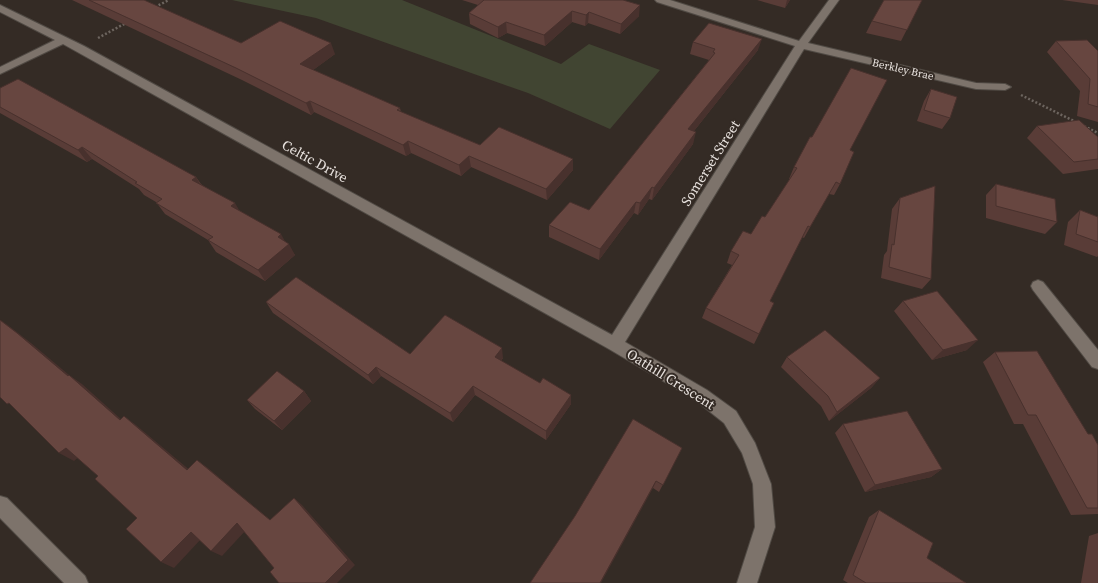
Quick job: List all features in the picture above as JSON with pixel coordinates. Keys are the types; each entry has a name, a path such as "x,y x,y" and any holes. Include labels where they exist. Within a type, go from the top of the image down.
{"street":[{"name":"Berkley Brae","path":"660,0 801,45 976,86 1005,87"},
{"name":"Somerset Street","path":"614,344 801,45 834,0"},
{"name":"Celtic Drive","path":"0,8 80,48 614,344"},
{"path":"0,71 63,40"},
{"path":"1038,286 1098,362"},
{"name":"Oathill Crescent","path":"614,344 701,395 730,418 749,449 762,484 765,527 751,581"},
{"path":"0,505 78,583"}],"path":[{"path":"153,9 169,0"},
{"path":"80,48 129,22"},
{"path":"1005,87 1098,133"}],"green space":[{"path":"232,0 402,0 561,64 589,44 660,70 610,129 528,93 316,18"}],"building":[{"path":"89,0 144,0 241,43 280,21 331,43 300,64 400,108 397,110 480,145 499,127 573,159 546,189 469,156 459,165 408,141 403,145 310,101 306,103 236,68"},
{"path":"484,0 623,0 640,5 621,24 589,12 586,15 572,11 544,35 506,22 498,27 469,13"},
{"path":"884,0 922,0 907,30 872,21"},
{"path":"709,23 762,39 688,129 696,132 654,188 652,187 640,203 636,202 600,249 549,225 570,202 589,210 715,53 713,52 715,49 693,42"},
{"path":"1087,40 1098,51 1098,107 1088,104 1090,79 1056,41"},
{"path":"851,68 887,80 850,150 854,152 840,184 836,182 810,227 808,226 770,301 774,303 759,334 706,308 739,255 731,251 743,231 751,234 762,216 765,217 797,168 794,167 810,137 812,137"},
{"path":"18,79 196,177 192,180 235,203 231,206 281,234 278,237 289,244 258,270 208,240 213,237 156,203 162,199 135,183 137,182 82,147 78,150 0,107 0,88"},
{"path":"931,89 957,97 950,118 924,110"},
{"path":"1079,120 1098,137 1098,159 1074,162 1037,126"},
{"path":"996,184 1055,199 1057,222 996,206"},
{"path":"935,186 931,279 889,267 900,198"},
{"path":"1080,210 1098,217 1098,242 1076,234"},
{"path":"296,277 410,354 445,315 502,348 495,357 540,383 543,378 571,395 546,431 473,386 450,413 376,367 368,375 266,302"},
{"path":"937,291 978,340 943,350 903,301"},
{"path":"0,320 69,375 120,420 124,416 187,470 197,460 270,520 294,498 348,560 325,583 279,583 270,572 274,568 237,523 211,551 191,532 161,562 126,529 137,518 95,479 98,476 66,448 59,453 9,403 7,404 0,397"},
{"path":"825,330 880,378 837,412 828,396 787,357"},
{"path":"1037,351 1088,434 1092,434 1098,445 1098,508 1087,508 1036,415 1028,415 995,352"},
{"path":"277,371 304,391 274,421 247,400"},
{"path":"907,411 942,469 875,485 843,424"},
{"path":"633,419 682,448 663,485 656,481 600,583 530,583 575,516"},
{"path":"879,510 933,543 927,558 966,583 866,583 853,575"}]}
